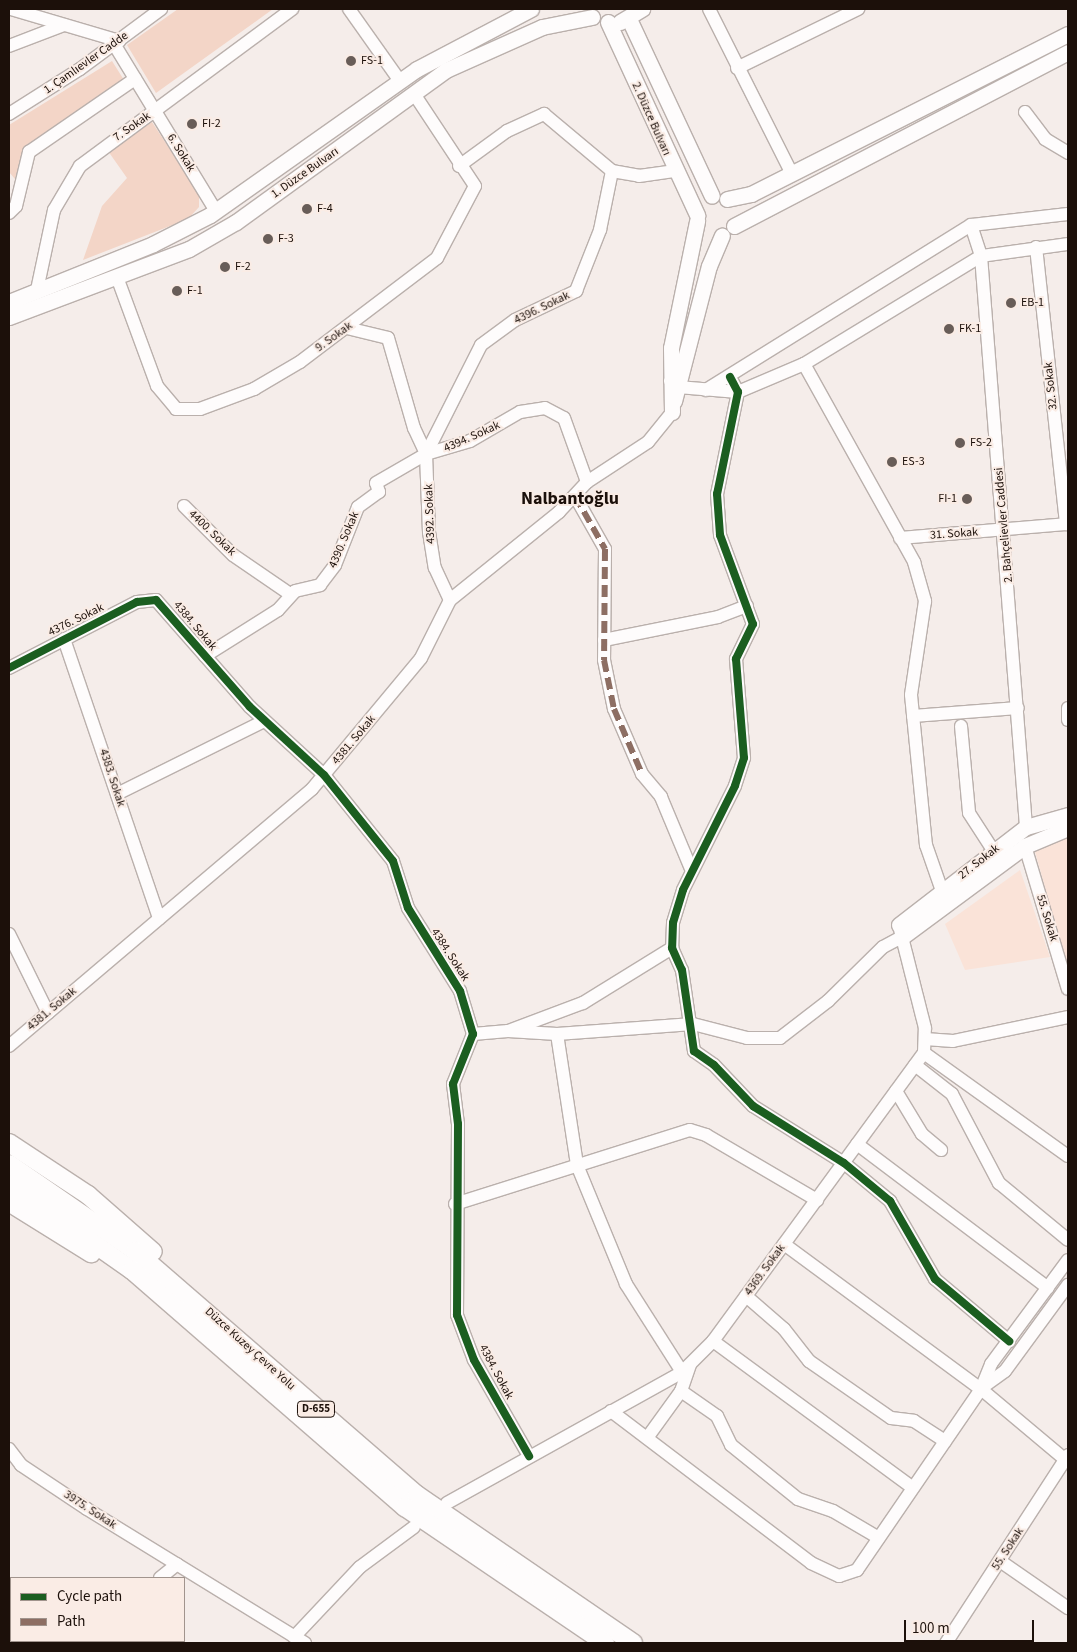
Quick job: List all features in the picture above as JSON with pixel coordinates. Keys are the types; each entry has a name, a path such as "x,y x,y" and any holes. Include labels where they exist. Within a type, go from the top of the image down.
{"highway":[{"path":"9,1143 88,1195 127,1227 219,1331"},
{"name":"Düzce Kuzey Çevre Yolu","path":"9,1164 135,1251 219,1331 335,1451 405,1507 605,1643"},
{"name":"Düzce Kuzey Çevre Yolu","path":"9,1184 219,1331 417,1495 633,1643"},
{"path":"9,1202 219,1331"}],"main road":[{"name":"1. Düzce Bulvarı","path":"9,302 153,244 216,211 400,81 451,48 531,9"},
{"path":"587,13 608,22 628,19 642,9"},
{"name":"1. Düzce Bulvarı","path":"9,317 189,249 236,222 446,70 495,46 542,27 587,13"},
{"name":"2. Düzce Bulvarı","path":"628,19 712,196"},
{"name":"2. Düzce Bulvarı","path":"608,22 674,171 697,218"},
{"path":"672,412 673,384 697,218 701,203 712,196 728,199 751,194 1068,34"},
{"path":"673,384 709,266 722,236 734,226 1068,52"},
{"path":"728,199 737,214 734,226"},
{"path":"697,218 709,235 722,236"},
{"name":"27. Sokak","path":"900,931 942,891 993,850 1026,827 1068,815"},
{"path":"900,931 1025,846 1068,828"}],"street":[{"path":"11,9 116,43"},
{"name":"1. Çamlıevler Cadde","path":"9,114 116,43 161,9"},
{"name":"7. Sokak","path":"37,290 54,210 80,166 292,9"},
{"path":"349,9 400,81"},
{"path":"709,9 792,174"},
{"path":"737,68 858,9"},
{"path":"9,46 64,25"},
{"name":"6. Sokak","path":"116,43 135,79 216,211"},
{"path":"9,214 16,206 28,152 135,79"},
{"name":"9. Sokak","path":"118,277 157,386 176,409 200,409 254,389 347,328 437,258 476,186 460,166 414,94"},
{"path":"1025,112 1045,139 1068,153"},
{"path":"460,166 507,131 544,114 612,171 639,176 674,171"},
{"name":"4396. Sokak","path":"426,454 481,345 515,320 576,291 600,230 612,171"},
{"path":"706,390 730,377 971,224 1068,214"},
{"name":"2. Bahçelievler Caddesi","path":"971,224 981,256 1005,531 1026,827"},
{"path":"673,384 706,390 738,392 804,364 981,256 1068,244"},
{"name":"32. Sokak","path":"1036,247 1067,524"},
{"path":"347,328 388,338 414,428 426,454"},
{"path":"804,364 914,562 925,601 911,695 926,845 942,891"},
{"path":"730,377 738,392 717,494 720,534 736,586 747,606 753,624 736,659 735,679 744,758 736,786 692,871 673,923 672,948 682,970 692,1024 694,1051 714,1065 753,1106 844,1163 890,1201 935,1279 1008,1341"},
{"name":"4394. Sokak","path":"426,454 470,441 520,412 545,408 564,418 587,482"},
{"name":"4381. Sokak","path":"9,1046 324,775 421,658 450,600 575,496 587,482 648,442 672,412"},
{"name":"4390. Sokak","path":"290,594 320,585 336,565 358,507 379,492 376,483 426,454"},
{"name":"4392. Sokak","path":"426,454 429,532 435,568 450,600"},
{"path":"575,496 605,549 604,640 614,709 642,774 661,797 692,871"},
{"name":"4400. Sokak","path":"184,506 233,555 290,594"},
{"name":"31. Sokak","path":"900,538 1005,531 1067,524"},
{"path":"205,656 278,610 290,594"},
{"name":"4384. Sokak","path":"156,600 264,721 324,775 393,860 408,908 460,991 473,1034 453,1084 458,1124 455,1204 458,1315 474,1360 529,1456"},
{"name":"4376. Sokak","path":"9,668 137,602 156,600"},
{"path":"604,640 718,617 747,606"},
{"name":"4383. Sokak","path":"64,639 159,918"},
{"path":"913,716 1018,708"},
{"path":"1068,708 1068,720"},
{"path":"117,794 264,721"},
{"path":"961,726 969,813 993,850"},
{"name":"55. Sokak","path":"1025,846 1068,989"},
{"path":"473,1034 508,1030 557,1034 692,1024 747,1038 780,1038 828,1001 900,931"},
{"path":"900,931 925,1039 924,1053 1068,1156"},
{"path":"9,934 48,1013"},
{"path":"508,1030 583,1003 672,948"},
{"path":"925,1039 953,1041 1068,1018"},
{"path":"557,1034 577,1165 626,1284 686,1368 681,1391 647,1438"},
{"name":"4369. Sokak","path":"447,1503 686,1368 713,1341 924,1053"},
{"path":"915,1065 952,1094 999,1183 1068,1240"},
{"path":"896,1092 922,1134 941,1150"},
{"path":"455,1204 690,1130 706,1135 817,1200"},
{"path":"857,1144 1048,1288"},
{"path":"784,1244 981,1389 1067,1459"},
{"path":"611,1411 810,1563 839,1576 857,1570 981,1389 1008,1341 1068,1260"},
{"path":"981,1389 1005,1371 1068,1285"},
{"path":"746,1296 784,1329 809,1362 891,1418 914,1421 945,1441"},
{"path":"713,1341 913,1488"},
{"path":"681,1391 717,1416 730,1445 798,1499 834,1511 879,1538"},
{"name":"3975. Sokak","path":"9,1450 21,1464 299,1640"},
{"name":"55. Sokak","path":"946,1643 1067,1459"},
{"path":"299,1640 360,1567 414,1527"},
{"path":"1000,1561 1068,1608"},
{"path":"161,1577 177,1564"}],"shaded area":[{"path":"178,9 273,9 156,93 127,45"},
{"path":"112,61 124,80 24,148 15,179 9,172 9,125"},
{"path":"152,122 199,194 199,207 188,219 83,260 102,206 127,178 108,151"},
{"path":"1068,835 1068,970 1034,848"},
{"path":"1020,870 1050,957 965,970 945,924"}],"marked path":[{"path":"575,496 605,549 604,660 614,709 642,774"}],"cycle path":[{"path":"730,377 738,392 717,494 720,535 753,624 736,659 744,758 735,786 683,890 673,923 672,948 682,970 694,1051 714,1065 753,1106 844,1163 890,1201 935,1279 1009,1341"},
{"path":"9,668 137,602 156,600 250,707 324,775 393,861 408,908 460,991 473,1034 453,1084 458,1124 457,1315 474,1360 529,1456"}],"place":[{"name":"FS-1","path":"351,61"},
{"name":"FI-2","path":"192,124"},
{"name":"F-4","path":"307,209"},
{"name":"F-3","path":"268,239"},
{"name":"F-2","path":"225,267"},
{"name":"F-1","path":"177,291"},
{"name":"EB-1","path":"1011,303"},
{"name":"FK-1","path":"949,329"},
{"name":"FS-2","path":"960,443"},
{"name":"ES-3","path":"892,462"},
{"name":"FI-1","path":"967,499"}],"district":[{"name":"Nalbantoğlu","path":"570,499"}]}
